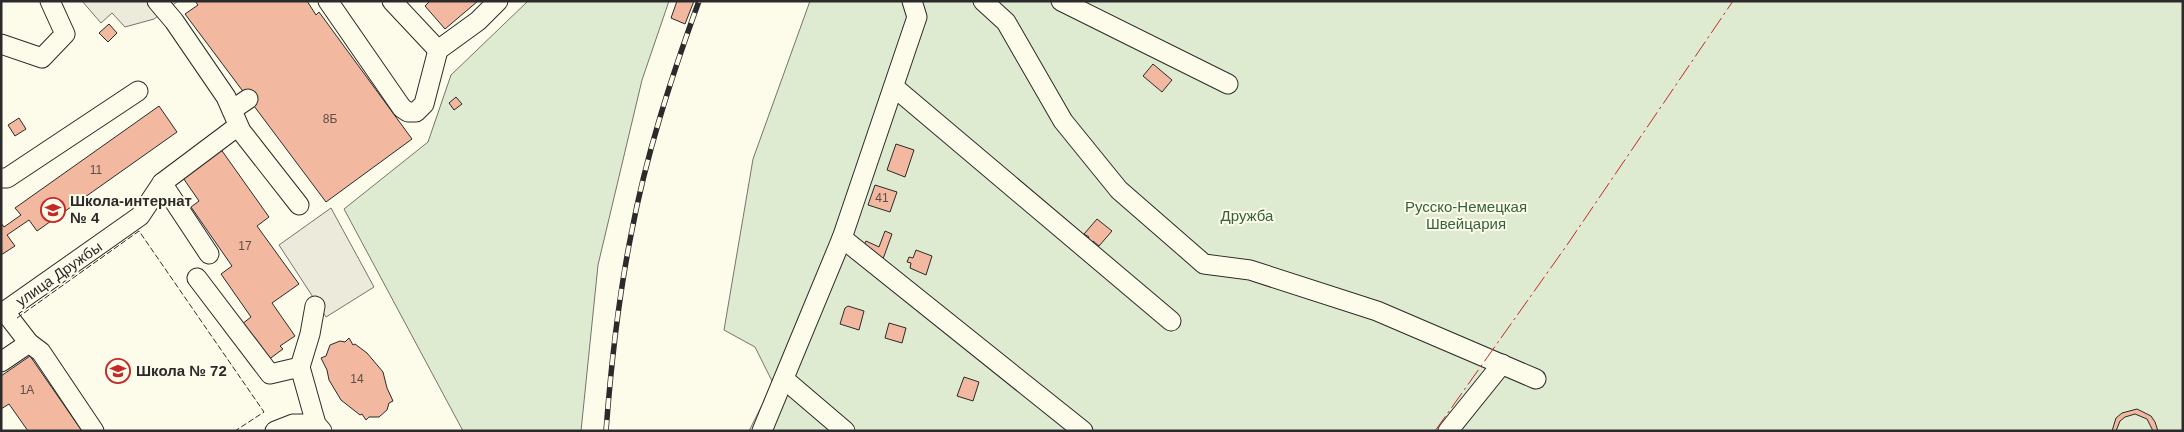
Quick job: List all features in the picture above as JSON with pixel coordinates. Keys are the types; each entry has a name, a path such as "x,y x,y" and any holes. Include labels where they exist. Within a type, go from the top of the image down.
{"street":[{"path":"1,44 42,58 65,34 50,1"},
{"path":"157,1 174,21 226,97 235,118 298,205"},
{"path":"328,1 402,108 408,112 416,112 424,104 438,50 478,21 498,1"},
{"path":"762,431 842,238 917,17 912,1"},
{"path":"983,1 1006,22 1063,121 1119,190 1204,264 1250,270 1377,311 1536,379"},
{"path":"1061,1 1228,84"},
{"path":"399,3 438,50"},
{"path":"894,87 1171,321"},
{"path":"1,178 7,178 138,91"},
{"path":"209,254 162,184 235,118 248,99"},
{"name":"улица Дружбы","path":"3,313 140,216 162,184"},
{"path":"842,238 1083,431"},
{"path":"196,278 270,374 300,367"},
{"path":"275,431 293,424 319,428 300,367 310,334 315,306"},
{"path":"3,313 29,343 41,352 94,431"},
{"path":"1,362 29,343"},
{"path":"1448,431 1502,364"},
{"path":"784,379 845,431"}],"green space":[{"path":"528,1 669,1 642,80 598,265 581,431 463,431 344,209 428,142 451,75"},
{"name":"Русско-Немецкая Швейцария","path":"810,1 2183,1 2183,431 749,431 773,383 755,347 724,330 753,159"}],"shaded area":[{"path":"82,1 178,1 154,19 125,27 112,13 101,23"},
{"path":"331,208 374,287 326,317 279,245"}],"building":[{"path":"195,1 307,1 316,15 319,12 412,139 326,202 185,14 198,5"},
{"path":"430,1 478,1 445,29 425,6"},
{"path":"677,1 694,1 685,24 671,18"},
{"path":"109,24 117,33 108,42 99,33"},
{"path":"1153,64 1172,80 1162,92 1143,76"},
{"path":"456,97 462,104 454,110 449,103"},
{"path":"159,106 177,132 37,231 29,220 7,235 15,246 1,255 1,223 4,227 21,215 15,208"},
{"path":"19,118 26,129 15,136 8,125"},
{"path":"896,144 914,150 905,177 887,170"},
{"path":"220,148 269,217 257,226 299,284 272,303 295,336 280,346 283,349 268,360 242,324 251,317 221,274 232,266 191,207 199,201 181,175"},
{"path":"875,185 897,192 890,212 868,205"},
{"path":"1097,219 1112,231 1099,246 1093,241 1090,244 1086,241 1089,237 1084,234"},
{"path":"885,231 892,234 883,259 862,249 866,241 879,247"},
{"path":"916,250 932,256 926,275 910,268 911,263 907,262 909,257 913,258"},
{"path":"848,306 864,311 859,330 840,324 845,308"},
{"path":"889,323 906,328 902,343 885,338"},
{"path":"349,338 353,345 355,344 367,353 383,372 393,401 389,403 387,410 379,417 369,417 366,420 362,414 360,415 341,400 329,380 327,370 321,358 326,356 330,345 340,341 345,342"},
{"path":"30,356 82,431 28,431 9,404 1,409 1,376"},
{"path":"964,377 979,382 973,401 957,396"},
{"path":"2137,409 2151,416 2158,431 2153,431 2147,419 2135,414 2125,417 2120,421 2116,431 2112,431 2116,418 2122,413"}],"railway":[{"path":"606,431 619,308 626,259 637,205 660,117 699,1"}],"fence":[{"path":"17,318 139,231 264,412 235,431"}],"power":[{"path":"1435,431 1567,245 1733,1"}],"place":[{"name":"Школа-интернат № 4","path":"53,210"},
{"name":"Школа № 72","path":"118,371"}],"park label":[{"name":"Дружба","path":"1247,216"}]}
